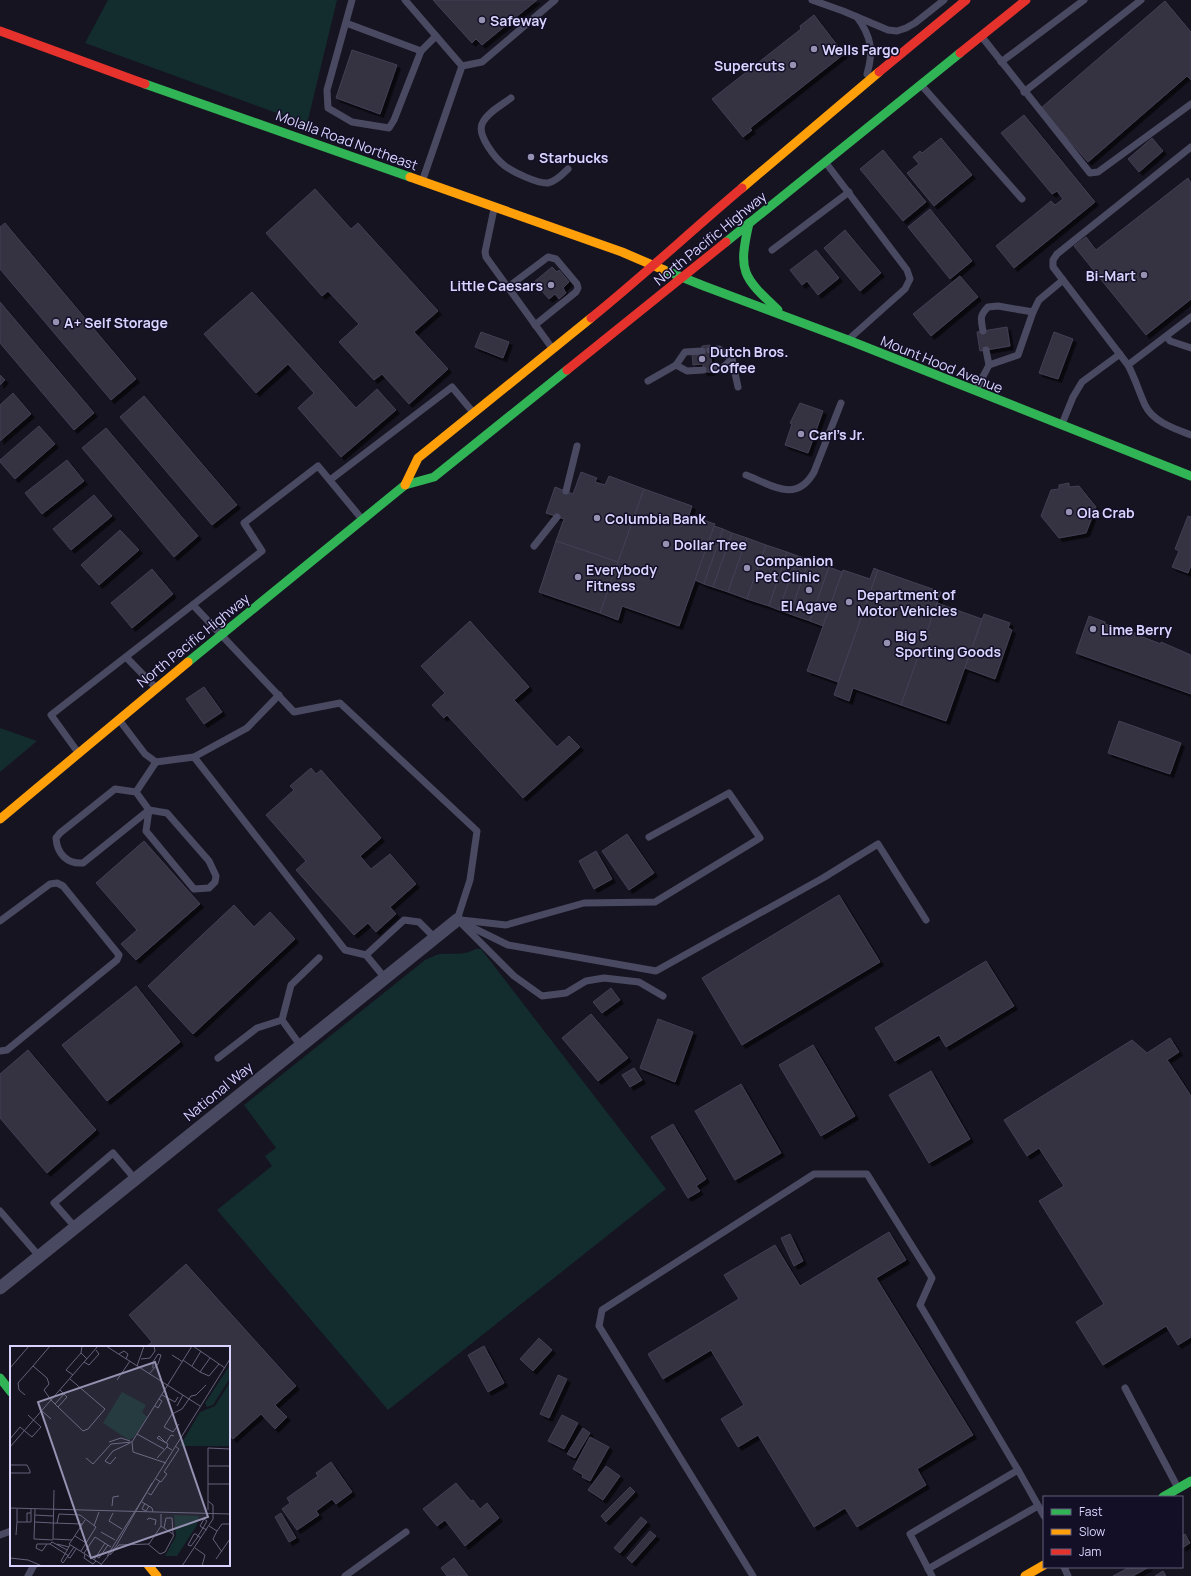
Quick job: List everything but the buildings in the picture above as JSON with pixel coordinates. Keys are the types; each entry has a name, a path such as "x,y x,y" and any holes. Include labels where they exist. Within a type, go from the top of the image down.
{"main road":[{"name":"North Pacific Highway","path":"405,485 418,458 478,418 553,350 624,291 748,182 966,0"},
{"name":"North Pacific Highway","path":"0,819 156,688 405,485 434,477 1026,0"},
{"name":"Molalla Road Northeast","path":"0,31 622,252 683,277"},
{"path":"749,223 743,250 742,263 744,272 755,288 786,317"},
{"name":"Mount Hood Avenue","path":"683,277 848,340 975,392 1191,476"},
{"path":"478,418 490,432"},
{"path":"0,1378 10,1391"},
{"path":"1165,1496 1191,1481"},
{"path":"149,1566 157,1576"},
{"path":"1025,1576 1043,1566"}],"street":[{"name":"National Way","path":"0,1288 457,920"}],"lane":[{"path":"352,0 327,90 328,108 352,122 389,128 394,120 421,51 436,36"},
{"path":"405,0 462,66"},
{"path":"462,66 482,62 555,0"},
{"path":"812,0 857,16 888,30 897,31 915,23 944,0"},
{"path":"1001,62 1084,0"},
{"path":"1024,92 1141,0"},
{"path":"857,16 867,33 871,45 870,64 862,88"},
{"path":"346,23 421,51"},
{"path":"981,36 1024,92 1090,173 1098,172 1191,104"},
{"path":"422,182 462,66"},
{"path":"921,85 1022,199"},
{"path":"511,98 492,112 482,122 481,130 485,142 505,166 536,181 548,183 559,177 568,169"},
{"path":"1191,148 1057,254 1053,260 1053,266 1128,365 1135,377 1145,407 1159,421 1191,435"},
{"path":"826,162 907,270 910,279 905,289 848,340"},
{"path":"772,250 849,192"},
{"path":"495,207 485,252 486,257 553,350"},
{"path":"508,287 548,257 556,260 577,284 578,288 576,292 535,325"},
{"path":"989,365 1018,356 1033,312 1039,300 1063,280"},
{"path":"983,331 981,317 982,313 988,307 998,306 1033,312"},
{"path":"1128,365 1167,337 1191,317"},
{"path":"1167,337 1170,341 1191,348"},
{"path":"710,350 719,349 732,359 738,387"},
{"path":"648,381 676,364 685,352 702,350"},
{"path":"975,392 989,365 986,350"},
{"path":"1062,426 1073,397 1082,382 1120,354"},
{"path":"712,369 721,369 732,359"},
{"path":"676,364 687,371 703,370"},
{"path":"330,480 452,387 478,418"},
{"path":"746,475 786,491 797,489 809,481 814,472 841,403"},
{"path":"566,491 577,446"},
{"path":"78,753 51,715 262,550 244,523 318,466 362,520"},
{"path":"534,546 557,517"},
{"path":"192,605 222,634 294,712 340,703 477,832 470,880 457,920"},
{"path":"126,656 156,688"},
{"path":"119,719 145,754 156,762 194,757 247,728 279,695"},
{"path":"194,757 345,950 366,954 385,978"},
{"path":"136,792 156,762"},
{"path":"136,792 115,789 60,833 56,838 59,851 68,860 76,864 83,863 149,810 167,813 209,861 216,876 215,882 209,888 194,889 146,831 149,810 136,792"},
{"path":"457,920 506,924 584,903 655,902 760,838 729,793 649,837"},
{"path":"457,920 508,946 656,971 824,878 878,844 926,920"},
{"path":"0,921 50,884 57,883 63,886 119,956 117,960 7,1050 0,1051"},
{"path":"366,954 404,920 420,922 435,938"},
{"path":"457,920 514,976 542,996 566,993 586,981 604,978 639,982 663,996"},
{"path":"282,1020 292,985 319,958"},
{"path":"282,1020 300,1045"},
{"path":"218,1058 257,1028 282,1020"},
{"path":"75,1228 54,1203 113,1153 135,1179"},
{"path":"753,1576 599,1326 602,1310 814,1174 867,1174 932,1278 920,1306 1043,1514"},
{"path":"0,1211 39,1256"},
{"path":"1124,1388 1178,1488"},
{"path":"1018,1470 910,1534 930,1573 1038,1506"},
{"path":"0,1535 10,1531"},
{"path":"345,1576 406,1532"},
{"path":"28,1576 33,1566"}],"green space":[{"path":"108,0 337,0 307,124 85,43"},
{"path":"0,728 37,741 0,772"},
{"path":"481,949 666,1189 388,1410 217,1210 272,1166 265,1156 276,1148 244,1105 425,960 440,954 462,953"}],"traffic: fast":[{"path":"726,242 960,53"},
{"path":"145,84 410,177"},
{"path":"749,223 744,252 746,272 757,289 778,310"},
{"path":"664,270 848,340 1191,476"},
{"path":"188,662 405,485 434,477 567,370"},
{"path":"0,1378 10,1391"},
{"path":"1165,1496 1191,1481"}],"traffic: slow":[{"path":"742,188 879,72"},
{"path":"410,177 622,252 664,270"},
{"path":"405,485 418,458 591,318"},
{"path":"0,819 188,662"},
{"path":"149,1566 157,1576"},
{"path":"1025,1576 1043,1566"}],"traffic: jam":[{"path":"879,72 966,0"},
{"path":"960,53 1026,0"},
{"path":"0,31 145,84"},
{"path":"591,318 742,188"},
{"path":"567,370 726,242"}],"place":[{"name":"Safeway","path":"482,20"},
{"name":"Wells Fargo","path":"814,49"},
{"name":"Supercuts","path":"793,65"},
{"name":"Starbucks","path":"531,157"},
{"name":"Bi-Mart","path":"1144,275"},
{"name":"Little Caesars","path":"551,285"},
{"name":"A+ Self Storage","path":"56,322"},
{"name":"Dutch Bros. Coffee","path":"702,359"},
{"name":"Carl's Jr.","path":"801,434"},
{"name":"Ola Crab","path":"1069,512"},
{"name":"Columbia Bank","path":"597,518"},
{"name":"Dollar Tree","path":"666,544"},
{"name":"Companion Pet Clinic","path":"747,568"},
{"name":"Everybody Fitness","path":"578,577"},
{"name":"El Agave","path":"809,590"},
{"name":"Department of Motor Vehicles","path":"849,602"},
{"name":"Lime Berry","path":"1093,629"},
{"name":"Big 5 Sporting Goods","path":"887,643"}]}
